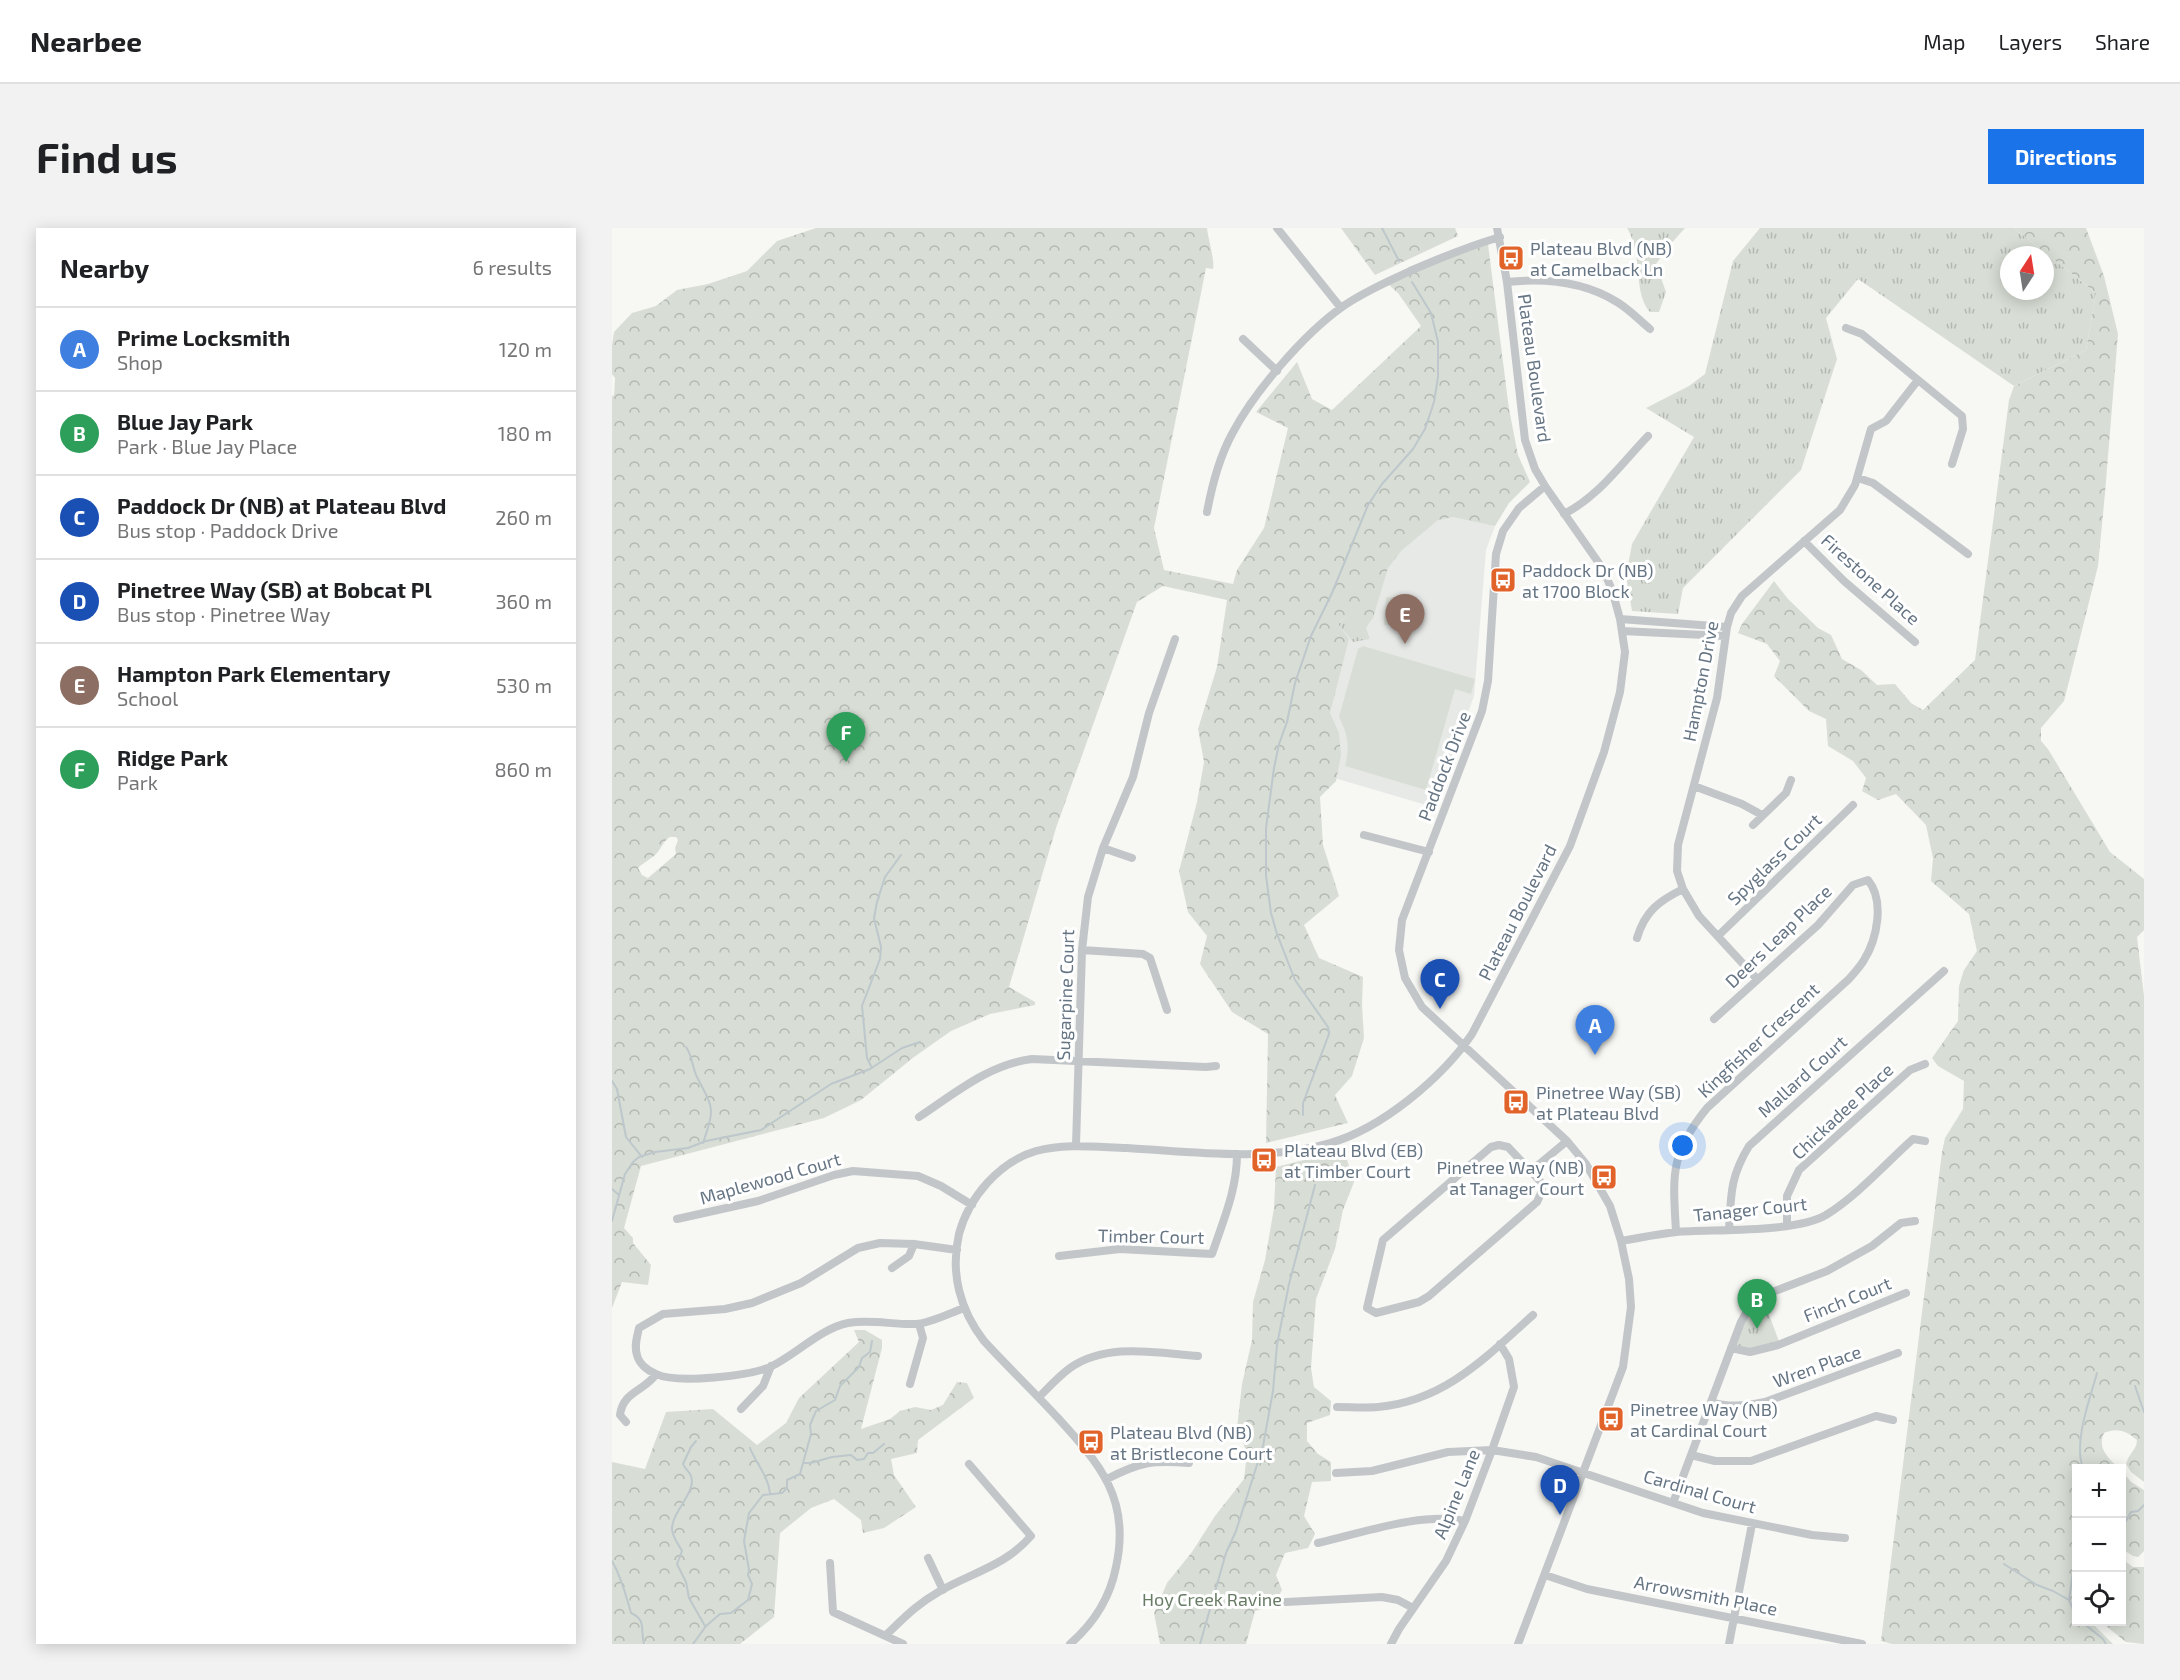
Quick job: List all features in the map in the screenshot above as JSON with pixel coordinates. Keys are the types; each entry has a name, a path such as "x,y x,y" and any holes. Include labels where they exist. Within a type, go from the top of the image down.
{"street":[{"path":"1277,228 1341,308"},
{"path":"1207,512 1216,471 1232,434 1261,390 1297,346 1341,308 1389,281 1498,232"},
{"name":"Plateau Boulevard","path":"1070,1644 1096,1615 1115,1573 1119,1550 1117,1507 1107,1479 1082,1443 984,1341 975,1330 964,1308 956,1276 957,1250 961,1227 972,1205 985,1185 1014,1161 1034,1152 1076,1145 1274,1154 1300,1150 1349,1137 1392,1112 1436,1077 1464,1046 1570,846 1604,752 1620,692 1625,652 1620,619 1603,569 1545,486 1535,468 1525,440 1507,282 1498,232"},
{"path":"1507,282 1536,279 1569,283 1591,289 1618,302 1650,329"},
{"path":"1846,328 1862,334 1962,416 1963,429 1952,464"},
{"path":"1243,339 1277,371"},
{"name":"Hampton Drive","path":"1757,979 1699,916 1683,889 1677,871 1678,845 1717,698 1727,627 1731,613 1742,596 1840,510 1856,485 1871,429 1886,421 1918,380"},
{"path":"1564,514 1583,504 1595,494 1648,436"},
{"path":"1858,478 1873,483 1968,554"},
{"name":"Paddock Drive","path":"1518,1644 1623,1367 1631,1307 1629,1279 1621,1241 1610,1206 1586,1164 1567,1141 1422,1007 1405,978 1399,950 1402,920 1482,711 1488,681 1496,554 1503,531 1519,508 1545,486"},
{"name":"Firestone Place","path":"1804,542 1844,581 1915,642"},
{"path":"1620,619 1727,627"},
{"path":"1622,630 1725,636"},
{"name":"Sugarpine Court","path":"1076,1145 1082,950 1088,897 1103,848 1133,777 1149,713 1175,639"},
{"path":"1753,825 1786,792 1791,780"},
{"path":"1694,786 1742,804 1762,815"},
{"name":"Spyglass Court","path":"1718,936 1853,805"},
{"path":"1364,835 1429,852"},
{"path":"1103,848 1132,858"},
{"name":"Deers Leap Place","path":"1713,1019 1818,925 1854,885 1868,880"},
{"name":"Kingfisher Crescent","path":"1676,1232 1673,1183 1676,1162 1689,1130 1707,1108 1849,979 1863,961 1872,942 1877,911 1875,889 1868,880"},
{"path":"1637,938 1642,921 1663,899 1683,889"},
{"path":"1082,950 1143,954 1150,958 1167,1010"},
{"name":"Mallard Court","path":"1730,1230 1732,1183 1740,1161 1749,1146 1944,971"},
{"path":"919,1117 986,1073 1005,1064 1032,1059 1206,1067 1216,1065"},
{"name":"Chickadee Place","path":"1787,1225 1786,1196 1799,1170 1910,1070 1925,1064"},
{"name":"Tanager Court","path":"1621,1241 1676,1232 1807,1223 1825,1215 1845,1201 1913,1139 1925,1141"},
{"path":"1531,1171 1567,1141"},
{"path":"1499,1144 1508,1148 1531,1171 1540,1181 1542,1191 1537,1202 1429,1296 1419,1302 1376,1313 1367,1308 1383,1240 1491,1147 1499,1144"},
{"name":"Timber Court","path":"1059,1256 1120,1249 1212,1254 1233,1191 1237,1154"},
{"name":"Maplewood Court","path":"677,1219 758,1202 834,1175 853,1172 918,1176 941,1186 972,1205"},
{"path":"1673,1503 1741,1322 1750,1306 1762,1296 1827,1271 1872,1246 1901,1223 1915,1221"},
{"path":"957,1250 914,1244 880,1243 858,1248 801,1283 752,1303 725,1309 663,1314 639,1328 636,1342 639,1360 656,1374 668,1377 724,1378 771,1366 815,1338 847,1323 868,1321 919,1324 964,1308"},
{"path":"892,1268 909,1256 914,1244"},
{"name":"Finch Court","path":"1731,1348 1750,1352 1778,1345 1906,1293"},
{"path":"1337,1407 1379,1407 1419,1398 1445,1387 1469,1372 1533,1315"},
{"path":"910,1384 922,1338 919,1324"},
{"name":"Alpine Lane","path":"1391,1644 1446,1562 1465,1521 1492,1450 1514,1387 1509,1359 1500,1344"},
{"path":"1039,1397 1069,1369 1100,1355 1120,1351 1198,1356"},
{"name":"Wren Place","path":"1711,1402 1747,1406 1766,1402 1898,1353"},
{"path":"741,1409 763,1386 771,1366"},
{"path":"626,1422 620,1414 624,1401 638,1388 651,1381 656,1374"},
{"path":"1691,1455 1715,1461 1752,1461 1876,1416 1893,1420"},
{"name":"Cardinal Court","path":"1336,1473 1372,1471 1448,1452 1492,1450 1536,1456 1703,1513 1812,1535 1845,1538"},
{"path":"1107,1479 1148,1462 1189,1463"},
{"path":"886,1635 908,1612 943,1590 997,1564 1025,1544 1032,1536 969,1464"},
{"path":"1318,1544 1425,1519 1445,1517 1465,1521"},
{"path":"1729,1644 1752,1524"},
{"path":"928,1558 943,1590"},
{"path":"830,1563 833,1612 903,1644"},
{"name":"Arrowsmith Place","path":"1545,1575 1587,1589 1860,1644"},
{"path":"1286,1602 1382,1598 1398,1600 1413,1608"}],"shaded area":[{"path":"1432,509 1499,515 1486,550 1474,696 1433,807 1314,772 1328,634"}],"green space":[{"path":"816,228 1207,228 1213,269 1206,268 1154,528 1164,570 1233,584 1237,570 1264,528 1288,428 1256,412 1297,362 1312,399 1332,410 1421,326 1398,293 1388,284 1468,249 1488,244 1509,409 1518,455 1530,482 1509,503 1495,526 1453,517 1438,520 1401,551 1388,568 1373,618 1369,623 1353,614 1338,624 1349,639 1330,713 1339,733 1341,755 1336,781 1320,797 1323,845 1339,896 1304,925 1319,958 1363,977 1364,1038 1352,1076 1335,1095 1348,1123 1266,1143 1268,1034 1232,1012 1200,964 1207,936 1188,912 1179,871 1197,802 1204,762 1198,729 1217,667 1227,600 1163,586 1137,602 1056,828 1009,987 1035,1002 1035,1005 990,1014 951,1031 914,1057 861,1100 824,1118 641,1166 624,1228 651,1265 648,1285 622,1282 612,1308 612,396 614,395 615,378 612,374 612,345 614,332 632,313 656,306 677,290 708,284 747,271 777,241","holes":["676,837 678,840 675,848 676,854 648,878 642,875 638,868 656,854 667,839"]},
{"path":"1341,228 1455,228 1458,236 1375,275"},
{"path":"1627,228 1685,228 1656,264 1666,292 1659,312 1650,312 1641,294 1635,250"},
{"path":"1760,228 2014,228 2037,246 2000,246 2000,300 2054,300 2054,260 2096,293 2086,350 2014,386 1858,279 1826,318 1837,359 1801,470 1683,588 1678,614 1632,611 1626,576 1632,544 1694,437 1646,408 1689,386 1705,374 1733,261"},
{"path":"2014,228 2086,228 2104,276 2118,334 2098,566 2064,701 2041,728 2041,741 2110,852 2144,879 2144,930 2137,937 2144,996 2144,1482 2131,1472 2126,1464 2136,1447 2137,1440 2122,1431 2113,1430 2104,1433 2102,1438 2105,1452 2115,1464 2072,1464 2072,1626 2095,1626 2113,1644 1892,1644 1881,1641 1942,1152 1945,1138 1963,1109 1964,1081 1938,1066 1932,1058 1958,1021 1959,986 1964,970 1977,951 1969,914 1931,881 1933,858 1926,825 1896,794 1878,800 1862,791 1866,778 1853,761 1828,746 1826,719 1809,711 1774,676 1780,661 1767,644 1738,633 1742,624 1774,581 1788,599 1818,628 1831,635 1842,659 1861,670 1877,685 1895,684 1911,703 1923,710 1975,660 2009,400 2014,386 2086,350 2096,293 2054,260 2054,246 2037,246"},
{"path":"1386,597 1400,598 1398,626 1384,625"},
{"path":"1355,613 1369,623 1366,628 1370,639 1353,642 1338,624 1348,615"},
{"path":"1363,646 1475,679 1471,694 1455,689 1426,790 1345,766 1347,741 1339,717 1358,649"},
{"name":"Hoy Creek Ravine","path":"1344,1150 1354,1182 1343,1210 1335,1249 1316,1299 1311,1368 1314,1387 1331,1401 1330,1415 1307,1423 1307,1441 1318,1454 1331,1462 1331,1481 1312,1482 1304,1516 1315,1534 1308,1548 1285,1553 1276,1575 1282,1590 1273,1606 1255,1611 1246,1644 1160,1644 1154,1613 1167,1583 1244,1479 1247,1453 1237,1428 1242,1384 1252,1340 1253,1302 1265,1260 1274,1208 1276,1167"},
{"path":"1762,1296 1780,1344 1750,1352 1731,1348 1741,1322"},
{"path":"854,1330 865,1330 882,1340 882,1348 861,1429 890,1419 900,1411 915,1407 931,1410 943,1405 957,1382 967,1383 974,1398 918,1440 917,1453 891,1459 894,1475 916,1507 884,1528 863,1533 861,1520 834,1499 811,1508 780,1533 774,1617 740,1644 612,1644 612,1462 645,1469 666,1412 713,1409 757,1445 786,1423 799,1398 859,1342"},
{"path":"2126,1476 2144,1490 2144,1551 2138,1557 2126,1552"},
{"path":"2126,1562 2133,1567 2144,1567 2144,1644 2126,1642 2106,1626 2126,1626"}],"waterway":[{"path":"1382,228 1399,261"},
{"path":"1303,1115 1303,1103 1329,1034 1328,1027 1295,980 1277,934 1271,913 1266,876 1266,828 1279,744 1287,722 1295,683 1311,636 1332,593 1368,505 1382,484 1413,449 1425,429 1434,402 1438,377 1438,342 1431,313 1412,282"},
{"path":"872,1068 867,1058 862,1006 880,959 881,947 874,918 877,902 885,877 901,855"},
{"path":"612,1221 625,1174 639,1157 655,1152 688,1148 706,1141 761,1130 831,1084 870,1069 902,1048 920,1042"},
{"path":"686,1047 695,1073 710,1103 710,1122 703,1143"},
{"path":"612,1081 617,1089 626,1137 642,1157"},
{"path":"1200,1644 1226,1553 1236,1531 1263,1446 1273,1391 1277,1345 1289,1284 1315,1185"},
{"path":"612,1189 619,1195"},
{"path":"693,1644 706,1626 720,1614 731,1613 748,1600 752,1584 748,1575 744,1541 749,1513 763,1495 782,1493 787,1488 787,1480 800,1474 811,1434 810,1425 816,1411 835,1400 840,1386 859,1367 862,1358 870,1352 872,1341"},
{"path":"2082,1464 2081,1434 2097,1373"},
{"path":"2135,1386 2144,1412"},
{"path":"696,1441 683,1464 691,1476 691,1488 676,1515 672,1529 682,1551 677,1564 686,1582 689,1598 705,1626"},
{"path":"804,1463 851,1455 857,1460 864,1459 868,1453 873,1453 884,1444"},
{"path":"750,1448 767,1481 770,1493"},
{"path":"2126,1521 2131,1512 2138,1511 2144,1505"},
{"path":"612,1561 621,1580 631,1613 641,1622 644,1644"},
{"path":"2004,1564 2037,1585 2069,1600"},
{"path":"2072,1579 2069,1600 2072,1607"},
{"path":"2087,1626 2106,1644"}],"place":[{"name":"Plateau Blvd (NB) at Camelback Ln","path":"1511,258"},
{"name":"Paddock Dr (NB) at 1700 Block","path":"1503,580"},
{"name":"Hampton Park Elementary","path":"1405,644"},
{"name":"Ridge Park","path":"846,762"},
{"name":"Paddock Dr (NB) at Plateau Blvd","path":"1440,1009"},
{"name":"Prime Locksmith","path":"1595,1055"},
{"name":"Pinetree Way (SB) at Plateau Blvd","path":"1516,1102"},
{"name":"Plateau Blvd (EB) at Timber Court","path":"1264,1160"},
{"name":"Pinetree Way (NB) at Tanager Court","path":"1604,1177"},
{"name":"Blue Jay Park","path":"1757,1329"},
{"name":"Pinetree Way (NB) at Cardinal Court","path":"1611,1419"},
{"name":"Plateau Blvd (NB) at Bristlecone Court","path":"1091,1442"},
{"name":"Pinetree Way (SB) at Bobcat Pl","path":"1560,1515"}]}
